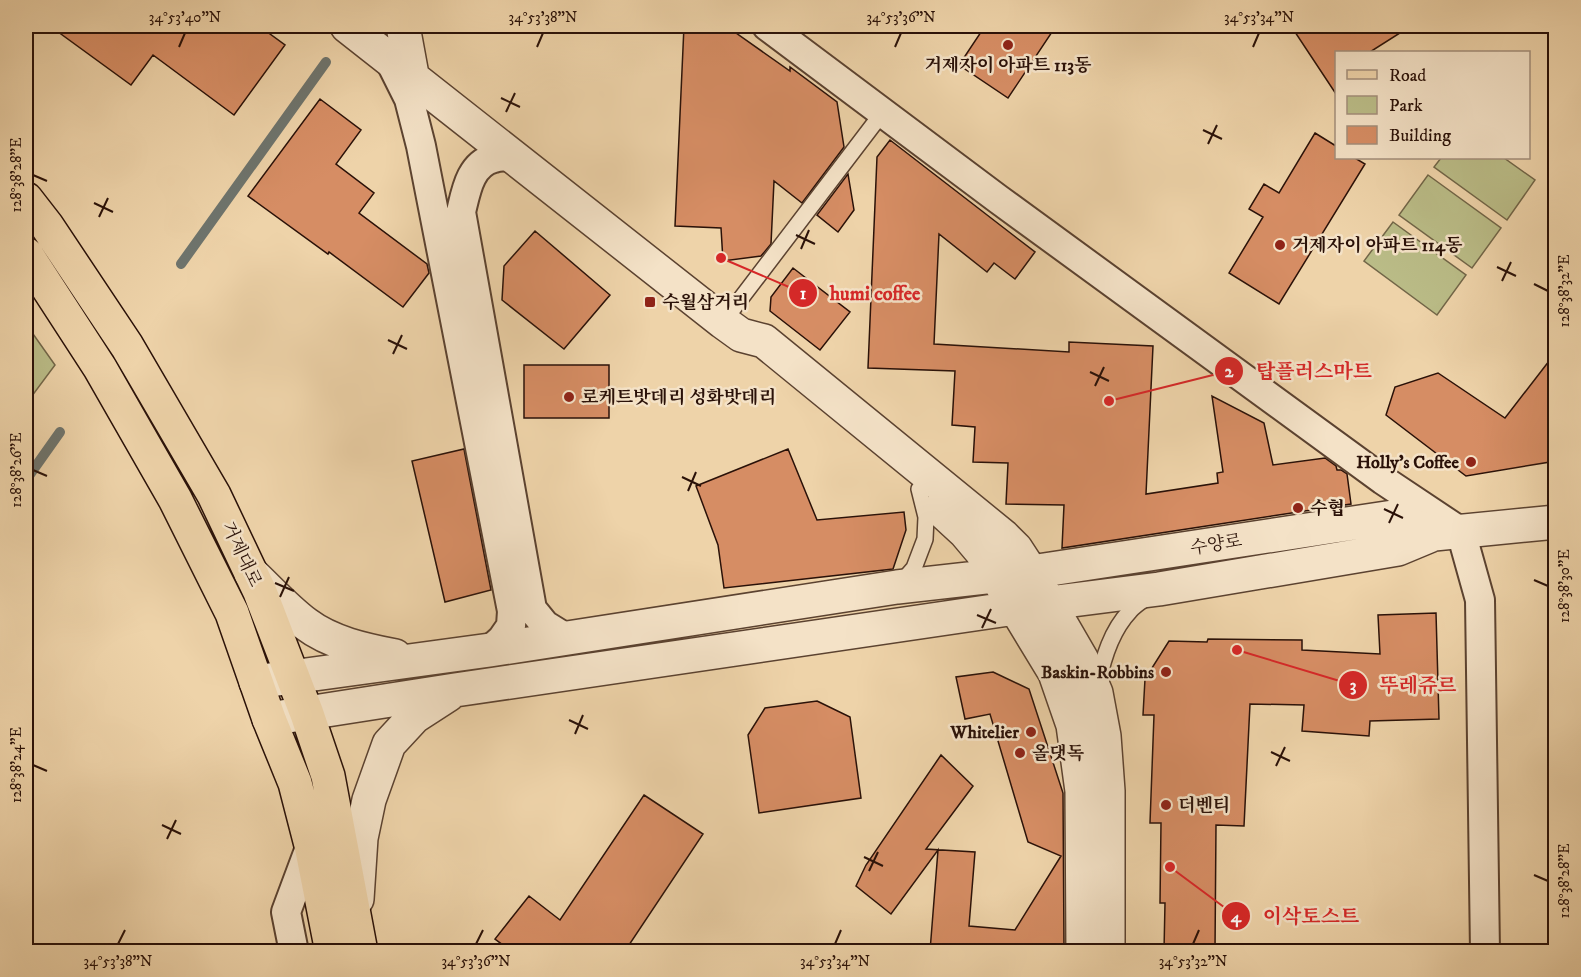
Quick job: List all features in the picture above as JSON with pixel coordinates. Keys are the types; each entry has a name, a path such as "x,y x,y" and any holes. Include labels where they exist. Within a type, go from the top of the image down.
{"main road":[{"name":"거제대로","path":"26,199 47,226 126,346 214,495 260,592 328,776 358,937"},
{"name":"거제대로","path":"26,254 100,368 176,499 232,613 269,720 295,783 311,845 332,951"}],"street":[{"path":"347,26 732,329 752,356 919,489 981,550 1055,673 1073,724 1082,791 1083,951"},
{"path":"404,26 400,66 421,146 512,611 511,626 490,650"},
{"path":"767,26 998,199 1354,459 1447,533 1480,600 1485,951"},
{"path":"513,156 495,157 478,165 466,189 461,212 532,609 545,625 566,638"},
{"path":"732,329 764,341 1003,536 1016,549 1031,572 1082,660 1096,693 1104,736 1108,791 1108,951"},
{"name":"수양로","path":"256,682 490,650 897,587 1031,572 1393,517 1447,533"},
{"name":"수양로","path":"269,720 455,690 1159,588 1398,549 1447,533 1556,522"},
{"path":"251,573 307,626 363,650 417,660"},
{"path":"358,937 361,838 369,800 389,744 414,717 455,690"},
{"path":"294,951 286,912 311,845"}],"lane":[{"path":"732,329 883,112"},
{"path":"897,587 914,568 925,539 926,517 919,489"},
{"path":"1096,693 1102,663 1112,637 1131,610 1159,588"}],"green space":[{"path":"1440,159 1505,159 1535,180 1507,220 1434,167"},
{"path":"1428,175 1501,228 1472,268 1399,215"},
{"path":"1393,222 1466,275 1437,315 1364,261"},
{"path":"26,324 55,365 26,404"}],"building":[{"path":"50,26 259,26 285,45 234,115 153,55 131,85"},
{"path":"684,26 726,26 790,71 790,67 837,102 844,147 802,203 774,181 771,244 761,256 723,261 721,228 675,226"},
{"name":"거제자이 아파트 113동","path":"985,26 1056,26 1008,98 959,65"},
{"path":"1291,26 1411,26 1372,51 1335,51 1335,92"},
{"path":"320,99 361,130 336,164 374,193 359,213 427,264 429,273 403,307 248,196"},
{"name":"거제자이 아파트 114동","path":"1315,133 1335,145 1335,159 1357,159 1365,164 1279,304 1229,273 1263,217 1249,209 1264,184 1279,193"},
{"path":"890,140 1035,252 1015,279 994,263 987,272 939,234 934,344 1069,352 1069,342 1153,346 1146,494 1218,483 1217,473 1223,472 1212,396 1264,423 1273,465 1325,458 1336,466 1337,470 1347,474 1351,504 1062,548 1064,505 1006,504 1008,463 973,462 975,427 952,425 955,371 868,368 877,157"},
{"path":"848,174 854,210 838,232 817,215"},
{"path":"535,231 610,295 564,349 502,300 504,266"},
{"path":"793,268 850,312 820,350 770,311 771,297"},
{"path":"1556,352 1556,461 1466,476 1386,415 1395,387 1438,373 1505,418"},
{"path":"524,365 609,365 609,418 524,418"},
{"path":"464,449 491,590 445,602 412,461"},
{"path":"788,449 817,520 904,512 906,530 893,569 724,588 718,545 696,486"},
{"path":"1436,613 1439,719 1370,721 1369,736 1302,731 1304,705 1250,704 1244,826 1216,825 1215,951 1164,951 1165,903 1160,903 1161,823 1150,823 1154,715 1143,715 1145,679 1169,641 1302,640 1302,650 1380,654 1378,615"},
{"path":"993,672 1029,689 1063,793 1064,947 1026,949 1026,951 930,951 938,850 891,914 856,886 866,865 941,755 973,786 926,849 975,852 969,926 1015,930 1061,856 1028,842 990,714 965,719 956,677"},
{"path":"817,701 850,717 861,798 759,813 748,735 765,708"},
{"path":"644,795 703,834 625,951 511,951 495,939 529,896 560,920"}],"waterway":[{"path":"181,264 326,62"},
{"path":"26,480 60,432"}],"place":[{"name":"거제자이 아파트 113동","path":"1008,45"},
{"name":"거제자이 아파트 114동","path":"1280,245"},
{"name":"humi coffee","path":"721,258"},
{"name":"수월삼거리","path":"650,302"},
{"name":"로케트밧데리 성화밧데리","path":"569,397"},
{"name":"탑플러스마트","path":"1109,401"},
{"name":"Holly's Coffee","path":"1471,462"},
{"name":"수협","path":"1298,508"},
{"name":"뚜레쥬르","path":"1237,650"},
{"name":"Baskin-Robbins","path":"1166,672"},
{"name":"Whitelier","path":"1031,732"},
{"name":"올댓독","path":"1020,753"},
{"name":"더벤티","path":"1166,805"},
{"name":"이삭토스트","path":"1170,867"}]}
